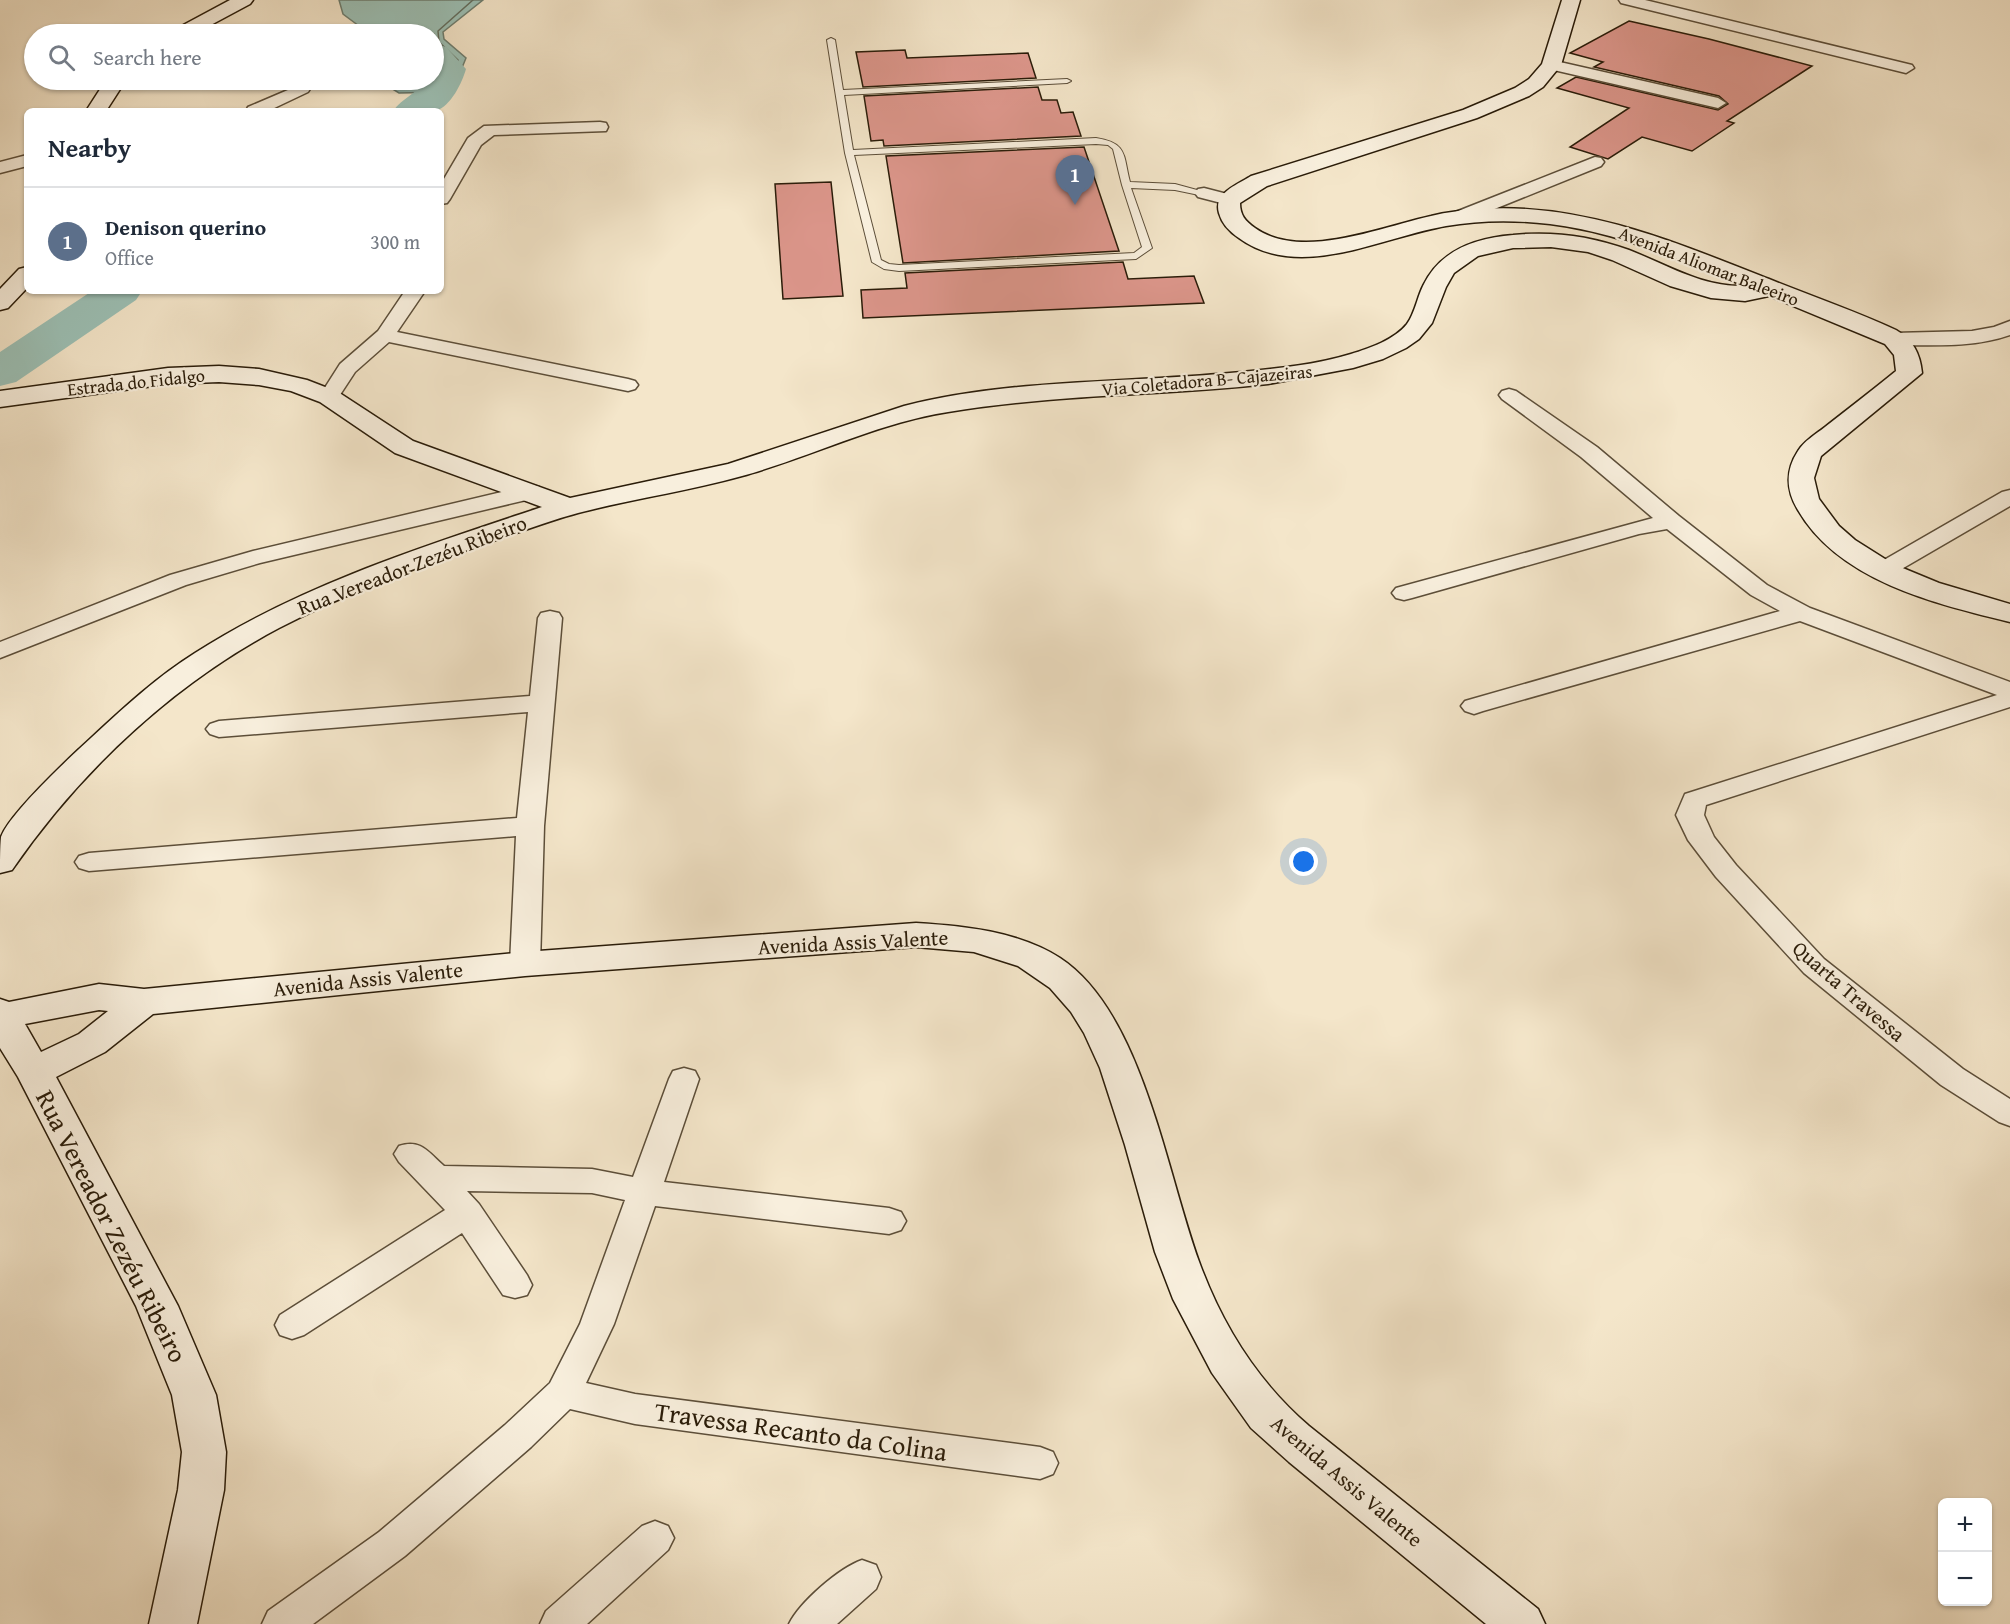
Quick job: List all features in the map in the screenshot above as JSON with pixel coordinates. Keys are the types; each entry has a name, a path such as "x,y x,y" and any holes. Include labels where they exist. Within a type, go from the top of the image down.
{"main road":[{"path":"200,24 244,0"},
{"path":"1229,200 1276,174 1470,114 1510,98 1536,83 1551,65 1571,0"},
{"path":"98,108 110,90"},
{"name":"Avenida Aliomar Baleeiro","path":"1229,200 1228,209 1232,219 1250,237 1276,247 1297,249 1349,243 1454,219 1513,215 1588,223 1636,235 1751,289"},
{"name":"Via Coletadora B- Cajazeiras","path":"630,492 735,470 913,411 942,404 979,399 1205,383 1297,374 1329,368 1383,350 1405,338 1417,328 1436,282 1445,268 1456,258 1485,245 1544,240 1573,242 1612,252 1638,262 1677,282 1701,290 1751,289 1797,299"},
{"path":"0,303 24,276"},
{"name":"Avenida Aliomar Baleeiro","path":"1797,299 1894,339"},
{"path":"1894,339 1905,349 1909,373 1810,452 1802,467 1801,482 1808,506 1826,530 1856,553 1885,569 1917,585 2010,613"},
{"name":"Estrada do Fidalgo","path":"0,399 168,376 219,374 259,377 298,385 329,397 404,447 568,507"},
{"name":"Rua Vereador Zezéu Ribeiro","path":"0,862 28,822 70,775 162,691 204,660 268,622 339,589 431,553 568,507 630,492"},
{"name":"Avenida Assis Valente","path":"1,1014 99,997 144,1002 525,964 916,935 963,937 998,946 1029,958 1061,977 1081,997 1101,1029 1124,1084 1176,1254 1202,1315 1235,1372 1270,1419 1521,1624"},
{"path":"34,1071 92,1044 144,1002"},
{"name":"Rua Vereador Zezéu Ribeiro","path":"1,1014 16,1044 34,1071 157,1306 194,1395 204,1452 201,1490 173,1624"}],"street":[{"path":"1626,0 1906,68"},
{"path":"1551,65 1718,103"},
{"path":"261,108 300,90"},
{"path":"444,194 474,142 490,130 600,127"},
{"path":"0,168 24,161"},
{"path":"1454,219 1595,162"},
{"path":"1204,193 1229,200"},
{"path":"329,397 347,368 385,335 413,294"},
{"path":"1894,339 1947,338 1994,333 2010,327"},
{"path":"385,335 628,385"},
{"path":"1509,395 1589,452 1671,521 1759,590 1800,613 2010,691"},
{"path":"0,651 178,579 253,558 531,492"},
{"path":"1885,569 2010,497"},
{"path":"1404,593 1636,528 1671,521"},
{"path":"1474,706 1800,613"},
{"path":"525,964 530,826 550,618"},
{"name":"Quarta Travessa","path":"2010,699 1758,782 1694,800 1690,815 1702,840 1814,966 1952,1077 2010,1114"},
{"path":"219,729 542,703"},
{"path":"89,862 530,826"},
{"path":"282,1624 392,1544 518,1436 563,1393 597,1324 646,1192 684,1079"},
{"path":"410,1154 468,1213 515,1285"},
{"path":"436,1178 592,1181 646,1192 889,1221"},
{"path":"292,1325 468,1213"},
{"name":"Travessa Recanto da Colina","path":"563,1393 635,1409 1040,1463"},
{"path":"560,1624 655,1538"},
{"path":"809,1624 862,1577"}],"lane":[{"path":"831,40 849,153 877,262 887,267 1136,256 1144,253 1147,248 1126,185 1117,148 1104,142 849,153"},
{"path":"840,93 1067,81"},
{"path":"1126,185 1174,187 1204,193"}],"water":[{"path":"339,0 483,0 444,31 444,24 356,24 343,14"},
{"path":"444,39 466,58 459,75 446,92 399,93 394,90 444,90"}],"building":[{"path":"1629,21 1812,66 1727,121 1734,123 1692,151 1642,137 1608,159 1570,147 1629,108 1557,88 1576,77 1718,110 1728,104 1719,96 1594,67 1603,62 1570,53"},
{"path":"905,50 907,58 1028,53 1036,78 863,87 856,52"},
{"path":"1038,87 1042,100 1057,100 1061,113 1073,112 1081,136 884,146 883,140 871,141 864,96"},
{"path":"1084,147 1119,251 903,263 886,156"},
{"path":"831,182 843,296 783,299 775,184"},
{"path":"1123,262 1128,279 1194,276 1204,303 863,318 861,290 907,288 905,273"}],"waterway":[{"path":"444,65 448,69 444,81"},
{"path":"415,108 438,90"},
{"path":"0,372 117,294"}],"place":[{"name":"Denison querino","path":"1075,205"}]}
